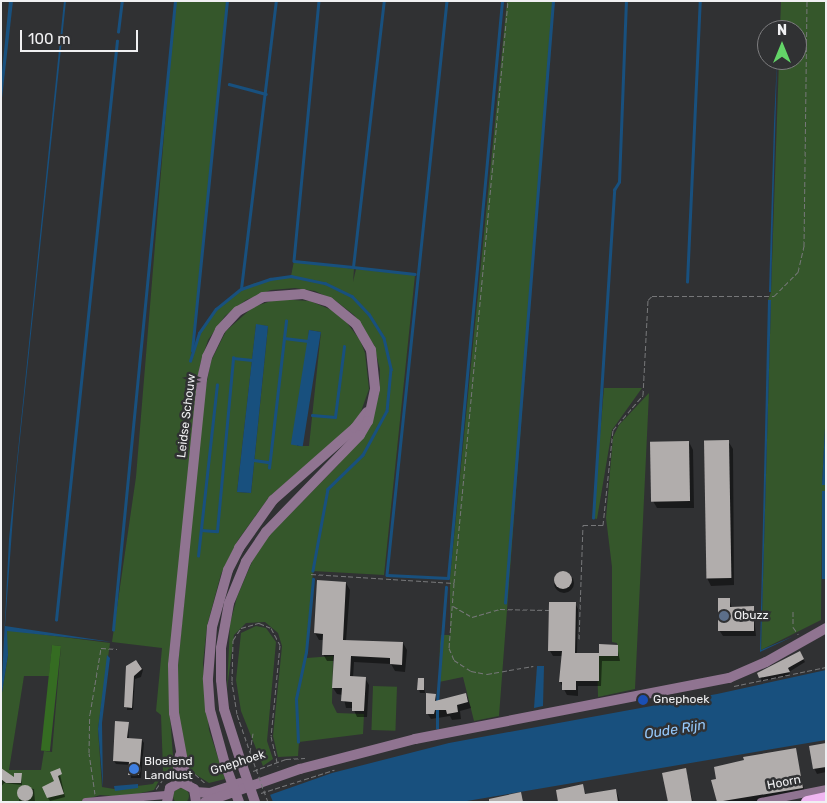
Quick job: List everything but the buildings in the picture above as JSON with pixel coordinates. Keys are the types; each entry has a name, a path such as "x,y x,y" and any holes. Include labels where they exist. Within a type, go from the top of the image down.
{"street":[{"name":"Leidse Schouw","path":"187,783 181,771 173,687 176,638 202,379 207,357 220,330 238,310 263,297 303,294 329,302 356,324 371,350 375,381 370,410 364,428 348,452 291,503 254,548 229,603 221,648 221,680 224,709 240,759 256,798"},
{"path":"239,802 225,764 210,710 208,678 212,627 228,570 239,548 273,500 355,428 370,410"},
{"name":"Gnephoek","path":"205,802 300,769 326,764 415,740 729,678 766,662 826,628"},
{"name":"Gnephoek","path":"195,797 215,792 294,764 326,764"},
{"name":"Leidse Schouw","path":"176,783 181,771"},
{"path":"86,802 96,799 124,801 155,794 166,798 176,783 187,783 195,797"},
{"name":"Hoorn","path":"761,802 814,798 826,789"}],"path":[{"path":"508,1 449,648 454,660 460,666 487,674 533,666"},
{"path":"579,638 583,525 603,525 611,437 614,430 643,395 648,300 652,296 774,296 798,272 804,246 807,1"},
{"path":"311,574 454,583"},
{"path":"452,605 472,617 500,609 549,610"},
{"path":"793,611 793,627 803,640"},
{"path":"268,802 237,714 232,681 233,640 241,628 259,623 271,628 280,645 271,736 277,763"},
{"path":"96,799 89,754 90,714 101,648 117,649"},
{"path":"250,754 253,733"},
{"name":"Gnephoek","path":"252,771 296,758 314,763"},
{"path":"155,794 160,780 181,771"},
{"name":"Gnephoek","path":"181,771 209,786"},
{"path":"256,798 306,778"}],"green space":[{"path":"175,1 227,1 191,359 199,333 216,309 241,289 255,283 291,276 294,261 354,269 353,282 356,269 415,275 384,575 313,571 307,658 333,656 332,703 337,713 364,714 363,734 299,742 298,756 278,757 273,736 282,646 278,633 265,622 246,623 234,635 227,689 230,624 237,597 254,557 261,544 339,464 379,395 380,370 374,345 354,315 336,301 315,291 295,288 271,290 246,300 225,316 208,340 200,365 170,715 174,770 162,775 154,790 124,797 100,795 78,802 1,802 1,699 8,655 5,633 8,630 110,643 98,729 102,787 114,789 153,784 163,770 161,715 156,711 162,648 112,642 136,477","holes":["52,645 61,646 52,752 44,751 41,770 9,770 24,676 49,676"]},
{"path":"507,1 553,1 499,716 474,721 463,677 439,682 440,643 441,635 450,635 450,577"},
{"path":"781,1 826,1 826,410 822,485 826,485 826,491 822,491 821,620 761,650 771,300 768,300 771,292 779,70 807,70 807,20 780,20"},
{"path":"277,299 310,301 334,311 344,319 360,340 365,353 369,389 358,420 269,497 238,540 221,574 207,626 203,663 209,730 225,779 209,783 187,769 178,713 178,665 204,396 211,361 226,331 253,307","holes":["256,325 268,326 251,493 237,492","309,330 321,332 309,446 297,446"]},
{"path":"604,388 642,388 612,430 597,519 593,518"},
{"path":"649,393 635,689 598,697 597,656 618,656 617,643 612,642 612,567 606,518 613,437 619,425"},
{"path":"256,626 266,628 276,642 267,741 273,759 263,766 241,711 236,680 241,633"},
{"path":"52,645 61,646 50,751 41,750"},
{"path":"373,686 397,687 395,731 371,730"},
{"path":"181,788 187,790 189,796 187,802 181,804 175,802 173,796 175,790"}],"water":[{"path":"9,1 13,1 1,107 1,82"},
{"path":"64,1 66,1 16,476 5,626 112,642 7,631 8,655 1,699 9,539"},
{"path":"777,70 771,292 769,292"},
{"path":"768,300 771,300 761,650 794,636 760,652"},
{"path":"256,324 268,326 251,493 237,492"},
{"path":"309,330 321,332 303,446 291,445"},
{"path":"826,410 826,485 822,485"},
{"path":"822,491 826,491 826,579 822,579"},
{"path":"107,655 110,658 102,723 103,788 98,729"},
{"path":"537,666 544,666 543,706 534,708"},
{"name":"Oude Rijn","path":"826,670 826,740 461,802 250,802 332,773 449,743 717,694"},
{"path":"138,784 138,788 115,791 114,786"}],"pier":[{"path":"269,792 273,802 247,802 249,800"}],"waterway":[{"path":"118,32 122,1"},
{"path":"113,630 175,1"},
{"path":"192,351 227,1"},
{"path":"241,289 276,1"},
{"path":"319,1 294,261 353,267 384,1"},
{"path":"447,1 387,575 448,578 502,1"},
{"path":"505,603 553,1"},
{"path":"593,518 614,190 619,182 626,1"},
{"path":"687,282 700,1"},
{"path":"56,620 117,41"},
{"path":"229,84 266,94"},
{"path":"353,267 415,274"},
{"path":"190,361 199,333 216,309 241,289 270,279 291,276 325,283 352,296 369,314 384,338 391,369 387,411 363,455 328,489 313,571"},
{"path":"269,468 286,321"},
{"path":"284,338 308,341"},
{"path":"312,415 335,417 344,347"},
{"path":"201,530 217,531 233,358 252,360"},
{"path":"198,556 217,385"},
{"path":"254,460 269,462"},
{"path":"298,742 296,699 306,652 313,579"},
{"path":"437,702 446,587"},
{"path":"437,707 437,728"}],"place":[{"name":"Qbuzz","path":"724,616"},
{"name":"Gnephoek","path":"643,700"},
{"name":"Bloeiend Landlust","path":"134,769"}]}
